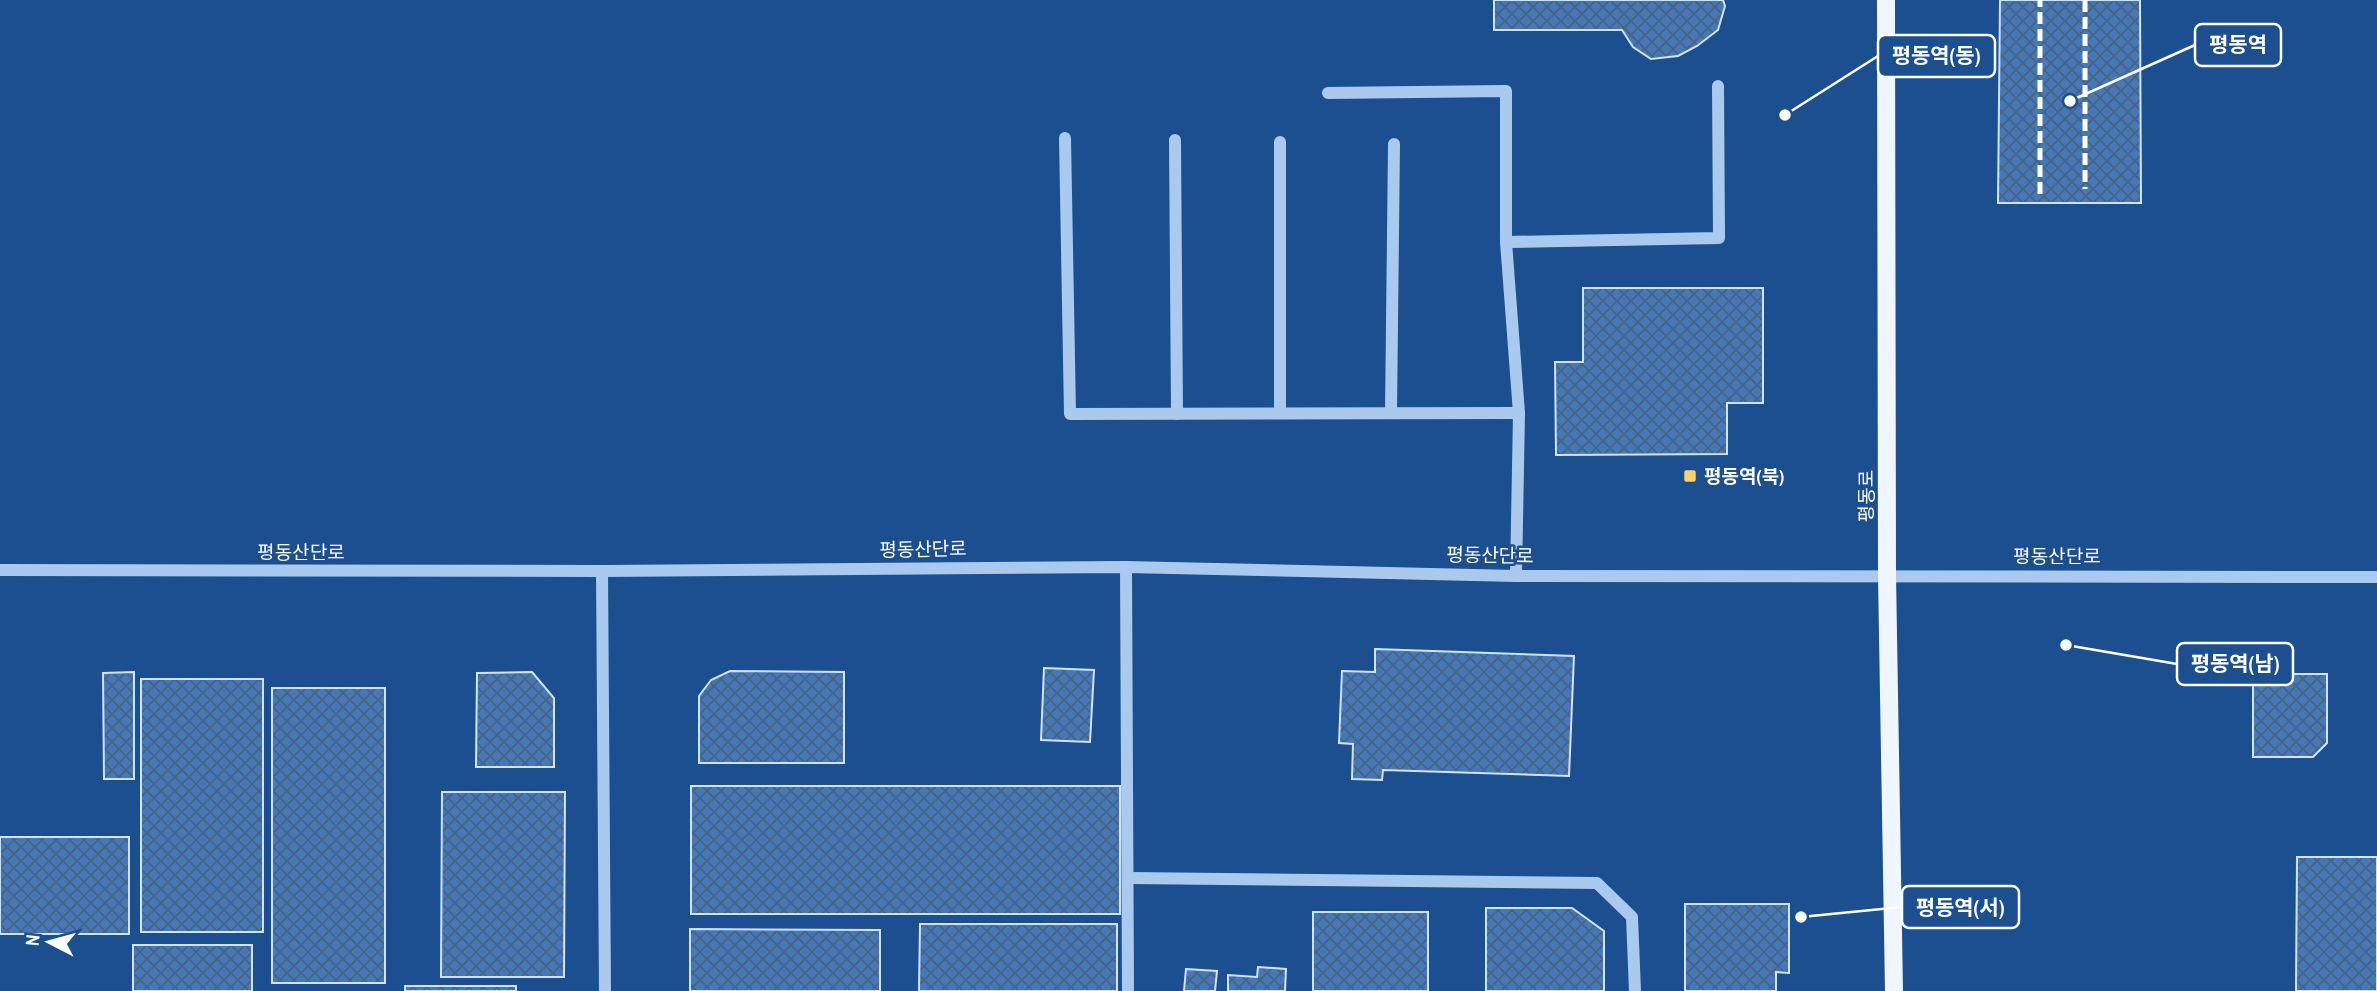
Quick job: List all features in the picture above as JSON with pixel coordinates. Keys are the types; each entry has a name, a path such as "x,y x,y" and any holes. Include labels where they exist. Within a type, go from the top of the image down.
{"main road":[{"name":"평동로","path":"1886,0 1888,575 1894,991"}],"street":[{"path":"1506,242 1719,238 1718,86"},
{"path":"1328,93 1506,91 1506,242 1519,413 1516,576"},
{"path":"1065,138 1070,414 1519,413"},
{"path":"1175,140 1177,414"},
{"path":"1280,142 1280,414"},
{"path":"1391,413 1394,144"},
{"name":"평동산단로","path":"0,570 602,571 1126,567 1516,576 2377,577"},
{"path":"1126,567 1128,991"},
{"path":"602,571 605,991"},
{"path":"1129,878 1597,883 1632,917 1635,991"}],"building":[{"path":"1494,0 1723,0 1725,6 1718,30 1697,46 1678,56 1651,59 1633,47 1622,30 1494,30"},
{"path":"2000,0 2140,0 2141,203 1998,203"},
{"path":"1583,288 1763,288 1763,403 1727,403 1727,454 1556,455 1555,362 1583,362"},
{"path":"1375,649 1574,656 1569,776 1383,770 1382,780 1352,779 1353,744 1339,743 1342,671 1375,672"},
{"path":"1044,668 1094,670 1090,742 1041,740"},
{"path":"730,671 844,672 844,763 699,763 699,696 711,680"},
{"path":"134,672 134,779 104,779 103,673"},
{"path":"532,672 554,698 554,767 476,767 477,673"},
{"path":"2253,674 2327,674 2327,743 2313,757 2253,757"},
{"path":"141,679 263,679 263,932 141,932"},
{"path":"272,688 385,688 385,983 272,983"},
{"path":"691,786 1120,786 1120,914 691,914"},
{"path":"442,792 565,792 564,977 441,977"},
{"path":"0,837 129,837 129,934 0,934"},
{"path":"2297,857 2377,857 2377,991 2296,991"},
{"path":"1685,904 1789,904 1789,973 1776,972 1776,991 1685,991"},
{"path":"1486,908 1572,908 1604,931 1604,991 1486,991"},
{"path":"1313,912 1428,912 1428,991 1313,991"},
{"path":"920,924 1117,924 1117,991 919,991"},
{"path":"690,929 880,930 880,991 690,991"},
{"path":"133,945 252,945 252,991 133,991"},
{"path":"1258,967 1286,969 1285,991 1228,991 1228,975 1257,977"},
{"path":"1186,969 1217,971 1215,991 1184,991"},
{"path":"405,986 516,986 516,991 405,991"}],"railway":[{"path":"2040,0 2040,194"},
{"path":"2085,0 2085,189"}],"place":[{"name":"평동역","path":"2070,101"},
{"name":"평동역(동)","path":"1785,115"},
{"name":"평동역(북)","path":"1690,476"},
{"name":"평동역(남)","path":"2066,645"},
{"name":"평동역(서)","path":"1801,917"}]}
